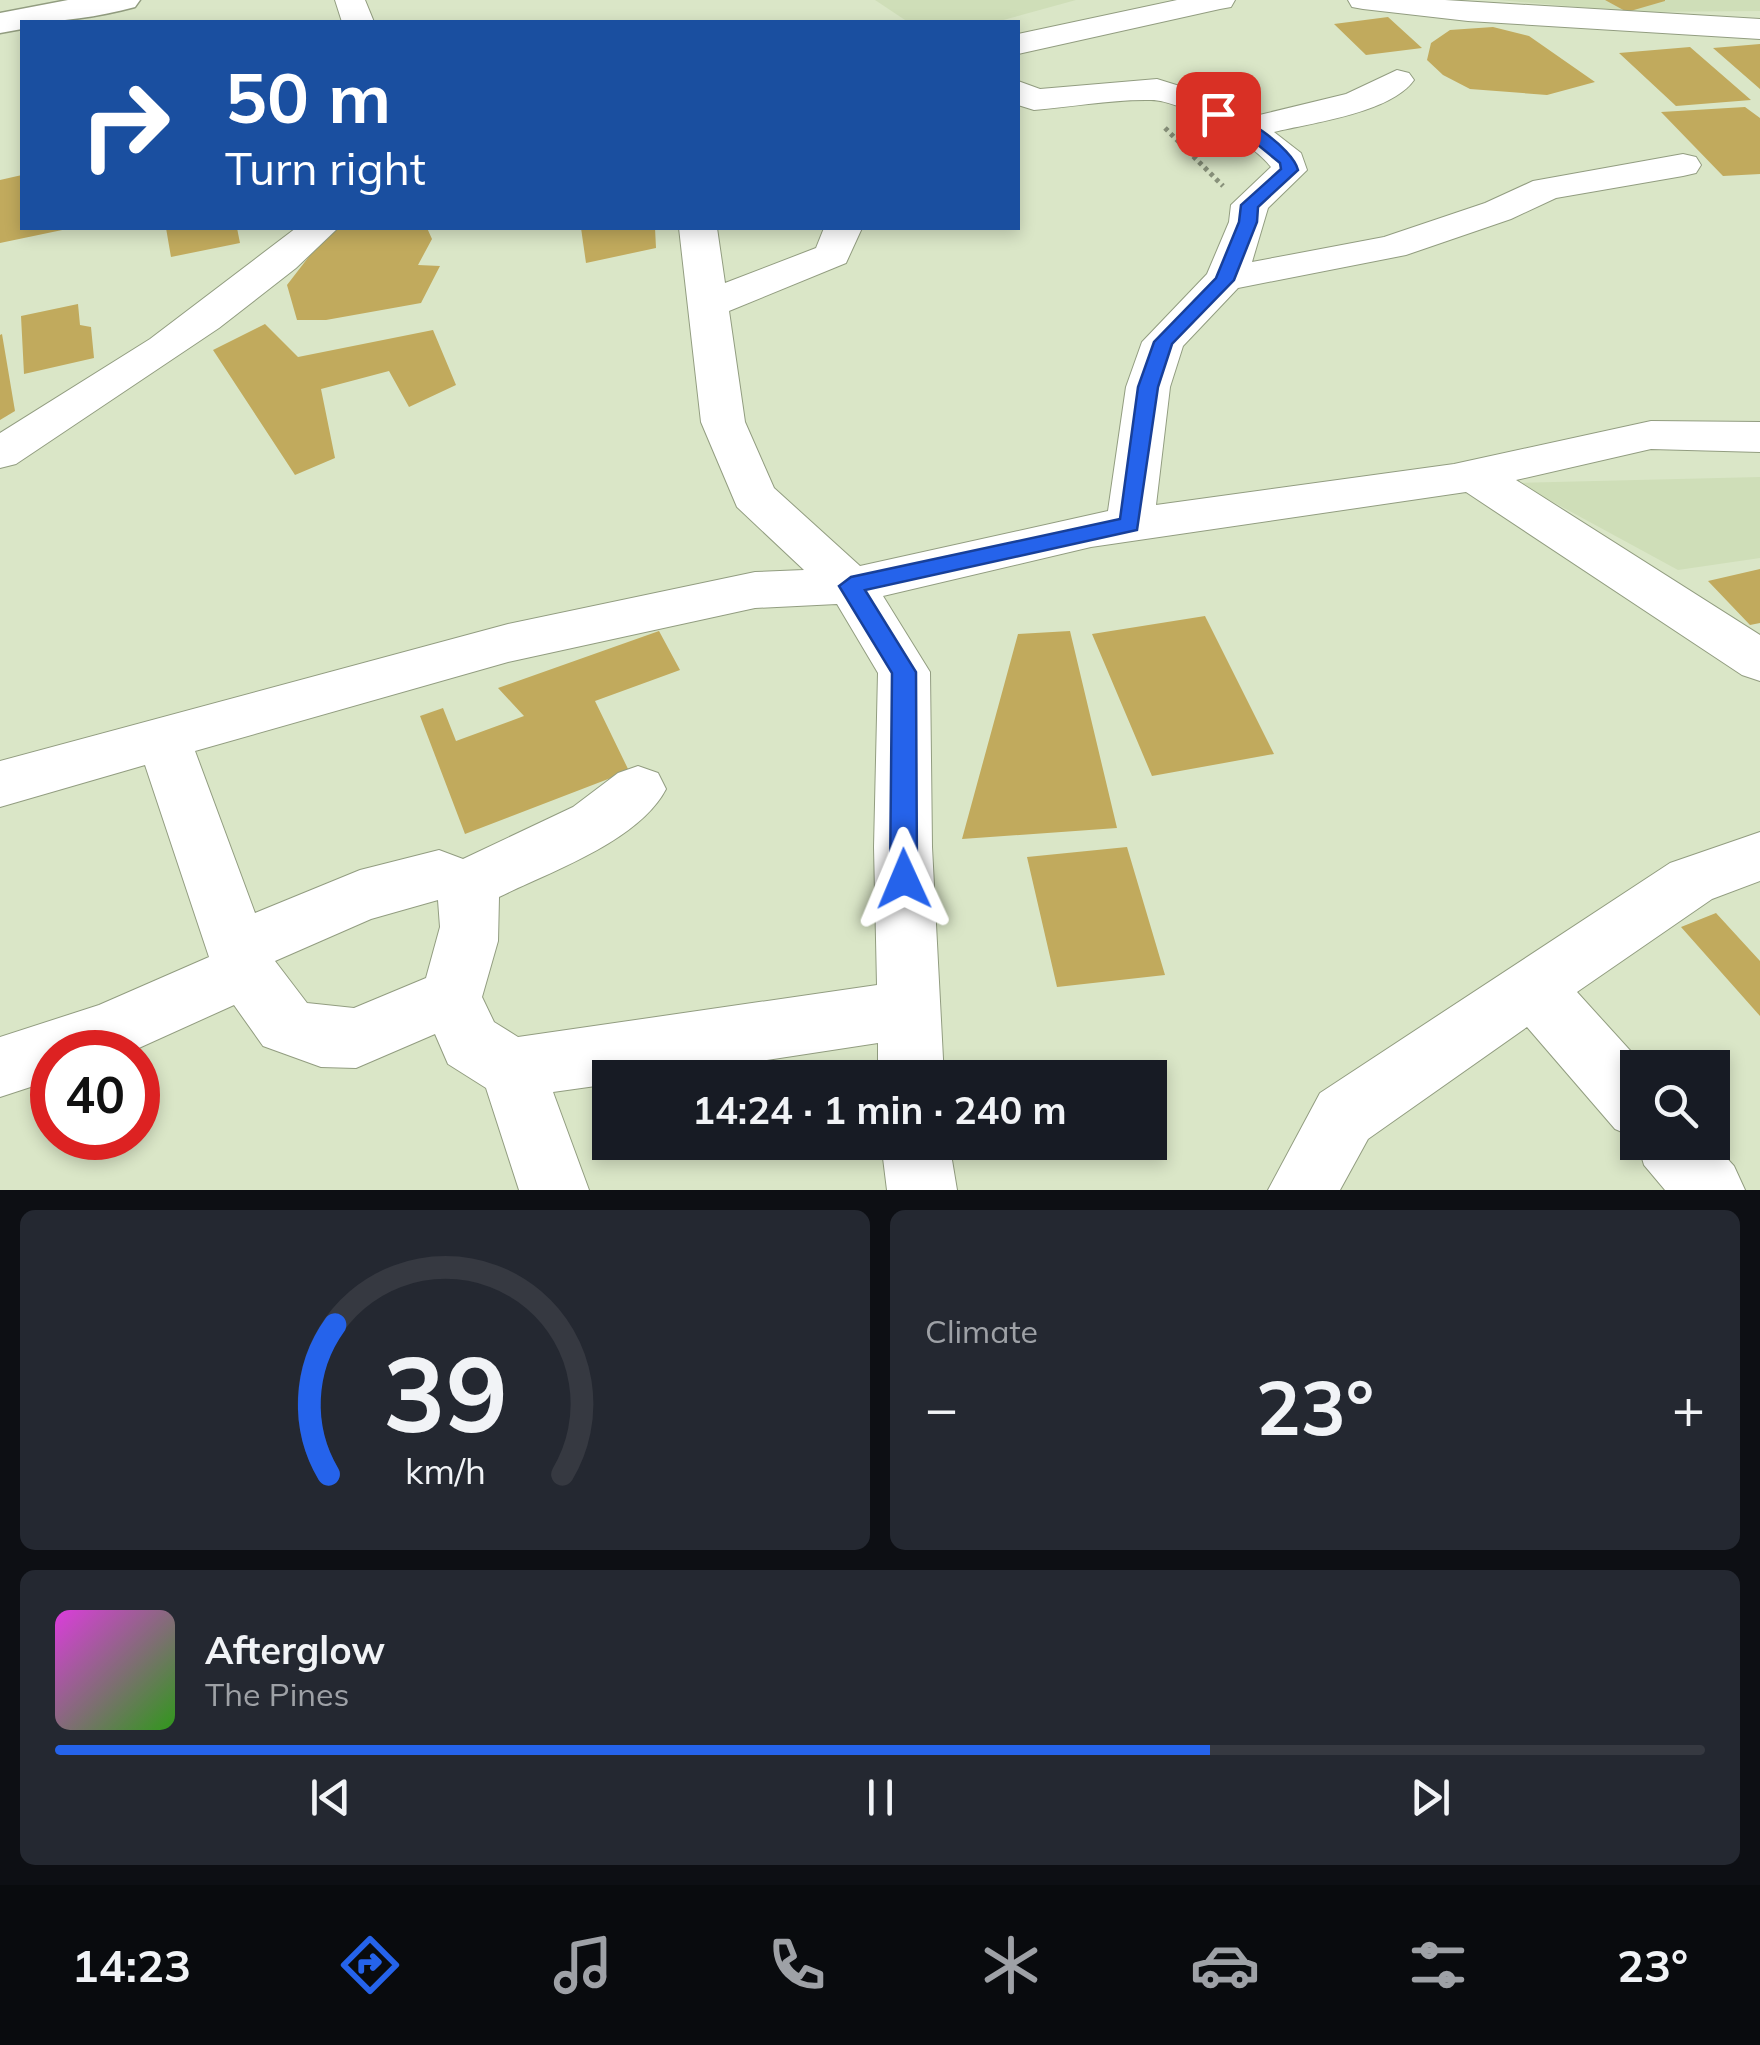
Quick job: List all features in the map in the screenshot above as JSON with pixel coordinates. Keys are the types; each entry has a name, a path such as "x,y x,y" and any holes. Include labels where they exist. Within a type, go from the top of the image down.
{"main road":[{"path":"0,8 46,0"},
{"path":"0,23 123,0"}],"street":[{"path":"1020,44 1220,0"},
{"path":"1362,0 1760,29"},
{"path":"1247,128 1358,102 1397,80"},
{"path":"1020,92 1034,100 1158,90 1190,100 1247,128 1288,161 1290,170 1250,205 1225,280 1163,342 1148,387 1130,525"},
{"path":"1225,280 1392,246 1498,211 1546,189 1683,165"},
{"path":"0,453 118,382 278,264 316,230"},
{"path":"698,230 724,422 754,496 851,586 904,672 902,847 910,1060"},
{"path":"708,305 832,254 842,230"},
{"path":"0,784 508,643 755,590 851,586 1130,525 1474,475 1652,435 1760,437"},
{"path":"1474,475 1760,661"},
{"path":"164,741 241,960 286,1025 321,1037 356,1038 451,997"},
{"path":"0,1067 109,1031 360,896 439,876 466,885 593,824 638,789"},
{"path":"1302,1190 1344,1116 1692,881 1760,856"},
{"path":"466,885 474,907 451,997 471,1042 512,1068 554,1190"},
{"path":"1533,988 1620,1087"},
{"path":"512,1068 909,1008"},
{"path":"918,1160 922,1190"},
{"path":"1684,1160 1710,1190"}],"path":[{"path":"1128,92 1249,212"}],"shaded area":[{"path":"875,0 1076,0 1003,20 905,20"},
{"path":"1498,0 1760,0 1760,11 1635,12"},
{"path":"1760,477 1760,558 1678,570 1518,483"}],"building":[{"path":"1605,0 1665,0 1665,1 1627,12"},
{"path":"1388,17 1422,48 1366,55 1334,24"},
{"path":"1493,27 1529,36 1595,82 1547,95 1470,89 1443,75 1427,60 1431,43 1450,30"},
{"path":"1760,44 1760,89 1713,48"},
{"path":"1690,47 1751,100 1676,106 1619,53"},
{"path":"1745,107 1760,118 1760,174 1723,176 1661,112"},
{"path":"20,175 20,230 62,230 0,243 0,180"},
{"path":"166,230 237,230 240,243 171,257"},
{"path":"336,230 428,230 432,239 418,265 440,266 421,303 326,320 297,320 287,285 324,237"},
{"path":"581,230 655,230 656,248 586,263"},
{"path":"78,304 80,325 91,327 94,358 24,374 21,316"},
{"path":"265,324 298,357 433,330 456,385 409,407 389,371 321,389 335,458 295,475 213,350"},
{"path":"0,335 15,411 0,420"},
{"path":"1760,569 1760,623 1750,625 1708,581"},
{"path":"1205,616 1274,754 1152,776 1092,634"},
{"path":"659,631 680,670 595,701 629,771 465,834 420,716 443,708 456,741 524,716 498,688"},
{"path":"1070,631 1117,828 962,839 1018,634"},
{"path":"1127,847 1165,975 1057,987 1027,857"},
{"path":"1716,913 1760,961 1760,1016 1681,927"}],"route":[{"path":"904,879 904,672 851,586 1091,530 1130,525 1148,387 1163,342 1225,280 1248,222 1250,205 1290,170 1288,161 1247,128 1218,114"}]}
